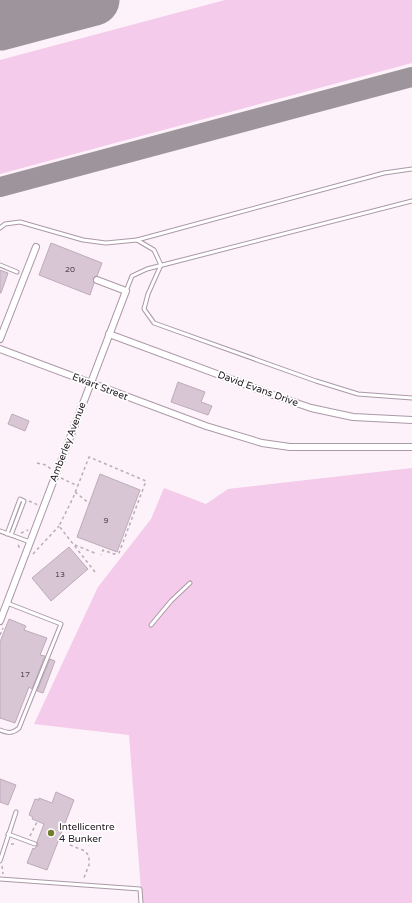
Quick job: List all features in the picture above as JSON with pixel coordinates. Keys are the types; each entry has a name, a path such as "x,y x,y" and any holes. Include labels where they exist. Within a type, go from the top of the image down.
{"street":[{"path":"0,339 36,247"},
{"path":"97,280 126,291"},
{"name":"Amberley Avenue","path":"0,621 126,291"},
{"name":"David Evans Drive","path":"109,334 311,408 352,417 412,420"},
{"name":"Ewart Street","path":"0,349 200,423 262,443 290,447 412,448"}],"lane":[{"path":"0,228 5,224 20,222 83,240 106,243 136,240 384,173 412,170"},
{"path":"126,291 132,276 142,270 412,201"},
{"path":"136,240 154,250 161,265 148,294 144,309 154,323 316,381 358,394 412,398"},
{"path":"0,265 17,272"},
{"path":"9,534 22,500"},
{"path":"0,531 30,542"},
{"path":"151,625 171,601 190,583"},
{"path":"0,730 9,733 14,732 19,728 61,624 7,603"},
{"path":"0,861 16,812"},
{"path":"8,834 35,844"},
{"path":"0,879 140,890 140,903"}],"path":[{"path":"30,558 59,526 75,492 88,456 146,481 119,553 114,554 103,550 101,555"},
{"path":"75,492 90,504"},
{"path":"28,501 38,505"},
{"path":"59,526 95,572"},
{"path":"22,533 26,532 30,527"},
{"path":"73,544 97,554"},
{"path":"28,841 37,822"},
{"path":"70,846 83,850 89,856 89,865 80,885"}],"shaded area":[{"path":"225,0 412,0 412,63 0,174 0,60"},
{"path":"412,468 412,903 142,903 129,735 34,724 98,587 151,519 164,488 206,504 228,489"}],"building":[{"path":"51,243 102,263 97,276 93,278 94,283 90,295 39,275"},
{"path":"0,270 8,273 1,293 0,293"},
{"path":"178,382 205,392 201,402 212,406 208,415 171,402"},
{"path":"12,414 29,421 25,431 8,424"},
{"path":"100,474 140,490 117,552 77,537"},
{"path":"69,547 88,569 51,601 32,578"},
{"path":"9,619 26,626 24,630 47,638 40,655 45,656 32,689 29,687 15,723 0,718 0,642"},
{"path":"50,659 55,661 43,693 37,691"},
{"path":"0,779 16,785 8,805 0,802"},
{"name":"Intellicentre 4 Bunker","path":"56,792 74,800 47,870 27,863 33,848 34,849 38,845 37,842 44,824 32,819 33,817 29,815 35,799 39,800 39,798 52,803"}],"taxiway":[{"path":"0,187 412,77"}],"runway":[{"path":"0,25 94,0"}],"place":[{"name":"Intellicentre 4 Bunker","path":"51,833"}]}
